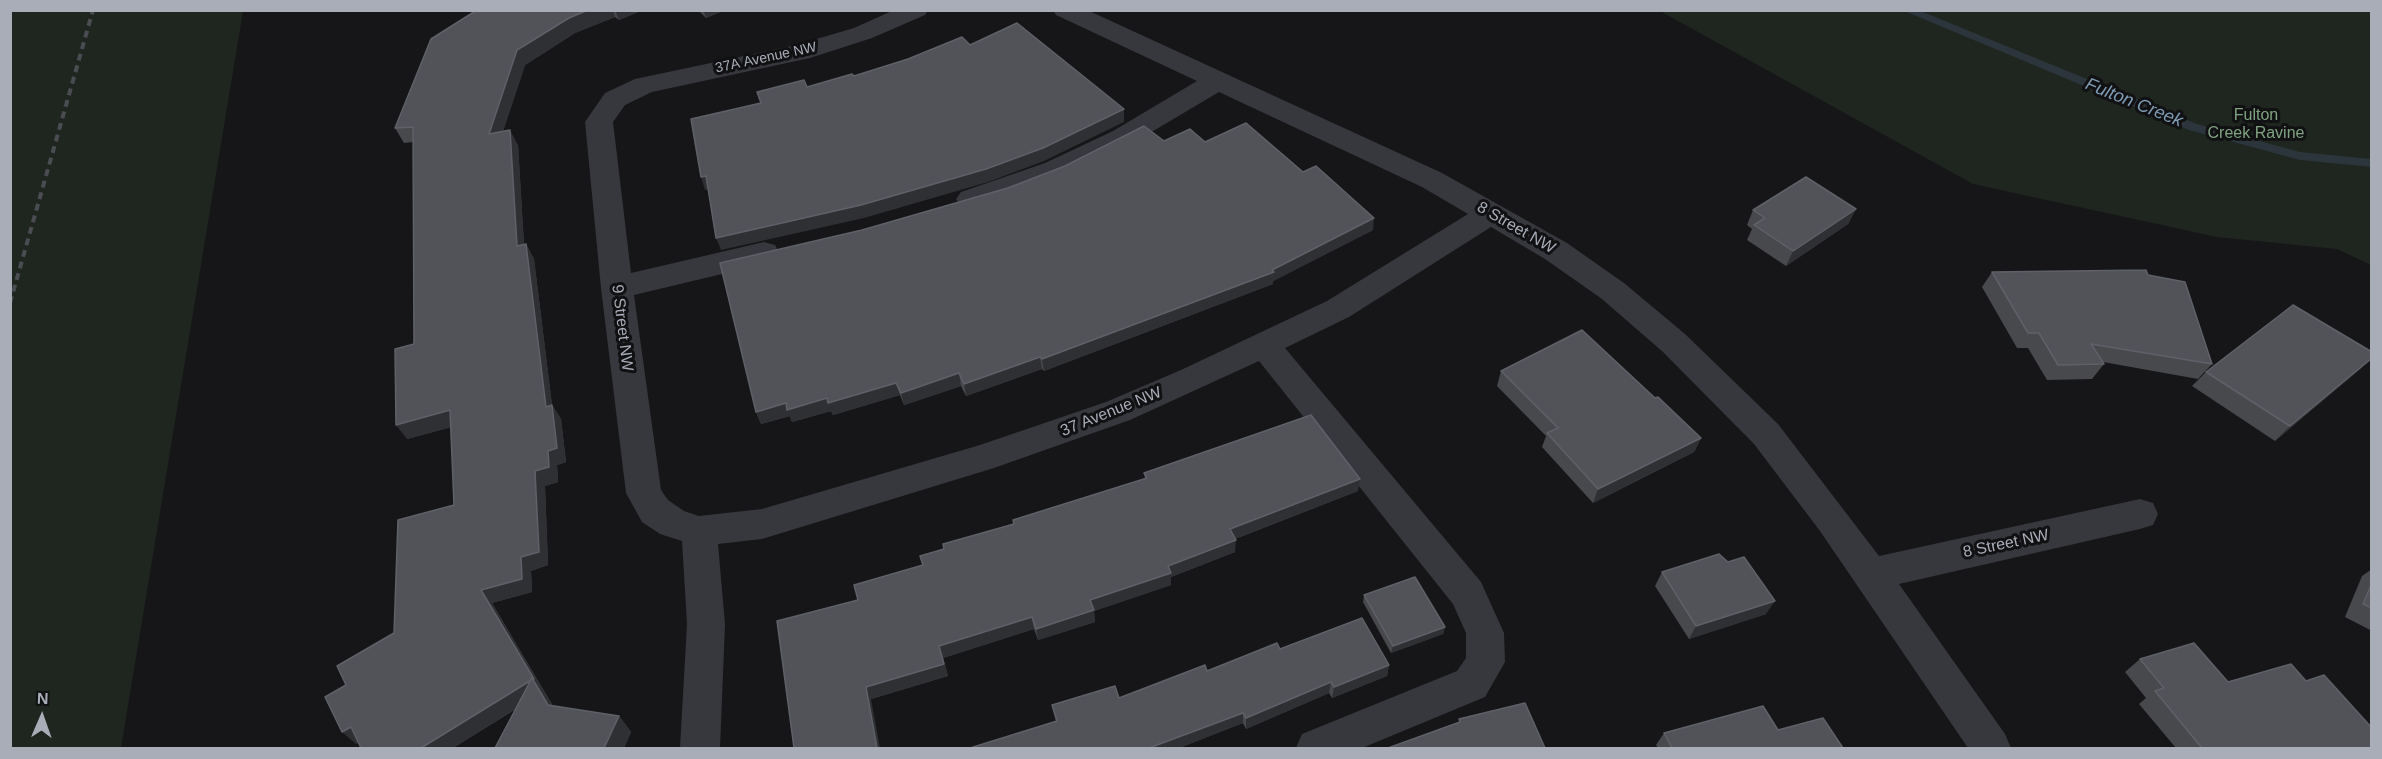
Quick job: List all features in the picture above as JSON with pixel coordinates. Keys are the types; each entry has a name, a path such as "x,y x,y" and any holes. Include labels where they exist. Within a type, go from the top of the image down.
{"street":[{"name":"37A Avenue NW","path":"615,99 663,79 766,60 834,43 916,10"},
{"name":"8 Street NW","path":"1065,10 1409,169 1492,212 1556,251 1613,291 1721,388 1766,434 1810,487 1991,748"},
{"path":"942,208 999,191 1065,165 1123,137 1217,81"},
{"name":"9 Street NW","path":"615,99 605,110 598,132 644,493 655,511 673,523 699,531"},
{"name":"37 Avenue NW","path":"699,531 762,524 1038,440 1118,411 1338,309 1492,212"},
{"path":"617,288 796,246"},
{"path":"1264,345 1468,594 1485,633 1485,662 1471,684 1316,748"},
{"name":"8 Street NW","path":"1872,574 2140,514"},
{"path":"699,531 706,624 700,748"}],"green space":[{"path":"10,11 243,11 121,748 11,748"},
{"name":"Fulton Creek Ravine","path":"1660,11 2371,11 2371,265 2337,249 2217,237 1973,184"}],"building":[{"path":"477,10 588,10 569,18 517,50 489,134 510,130 517,246 526,244 546,407 552,405 557,448 548,451 549,467 535,471 539,552 521,557 522,579 481,590 534,679 532,678 421,748 361,748 351,727 342,732 325,697 346,685 337,666 394,633 398,520 454,505 450,410 396,425 395,349 414,344 413,127 395,128 431,39"},
{"path":"1017,23 1124,109 1043,148 986,169 861,205 716,238 706,176 701,177 691,119 761,103 757,92 804,80 807,87 852,74 854,76 908,59 962,37 970,45"},
{"path":"1246,123 1303,172 1316,166 1374,218 1272,270 1274,272 1042,359 1040,357 964,384 959,373 901,393 896,383 828,403 827,398 787,410 786,403 756,412 720,263 862,230 1008,188 1065,166 1144,126 1164,141 1190,129 1205,142"},
{"path":"1806,177 1856,209 1793,251 1754,225 1765,218 1753,210"},
{"path":"2146,270 2148,275 2185,282 2212,364 2091,344 2104,364 2058,365 2039,333 2028,333 1992,272"},
{"path":"2293,305 2372,352 2372,358 2290,426 2206,372"},
{"path":"1582,330 1701,438 1598,489 1547,433 1558,428 1501,371"},
{"path":"1311,415 1360,479 1230,529 1236,540 1168,566 1171,573 1090,600 1094,610 1036,629 1032,617 939,646 944,664 866,687 877,748 794,748 777,621 858,600 854,585 923,565 920,556 944,549 943,544 1014,524 1013,520 1147,478 1144,473"},
{"path":"1719,554 1728,562 1744,557 1775,601 1696,626 1662,572"},
{"path":"1415,577 1445,627 1393,646 1364,595"},
{"path":"2372,583 2372,608 2363,604"},
{"path":"1362,618 1389,665 1334,687 1331,682 1246,718 1243,713 1149,748 970,748 1057,721 1052,705 1115,686 1119,698 1205,665 1207,671 1277,643 1280,649"},
{"path":"2194,643 2228,682 2291,664 2306,681 2324,675 2372,728 2372,748 2202,748 2155,691 2164,688 2140,659"},
{"path":"532,678 548,705 619,716 604,748 495,748"},
{"path":"1525,703 1545,748 1388,748 1460,722 1459,719"},
{"path":"1763,706 1778,730 1823,718 1843,748 1672,748 1664,733"}],"waterway":[{"name":"Fulton Creek","path":"1907,10 2193,127 2300,156 2372,163"}],"railway":[{"path":"10,303 93,10"}]}
